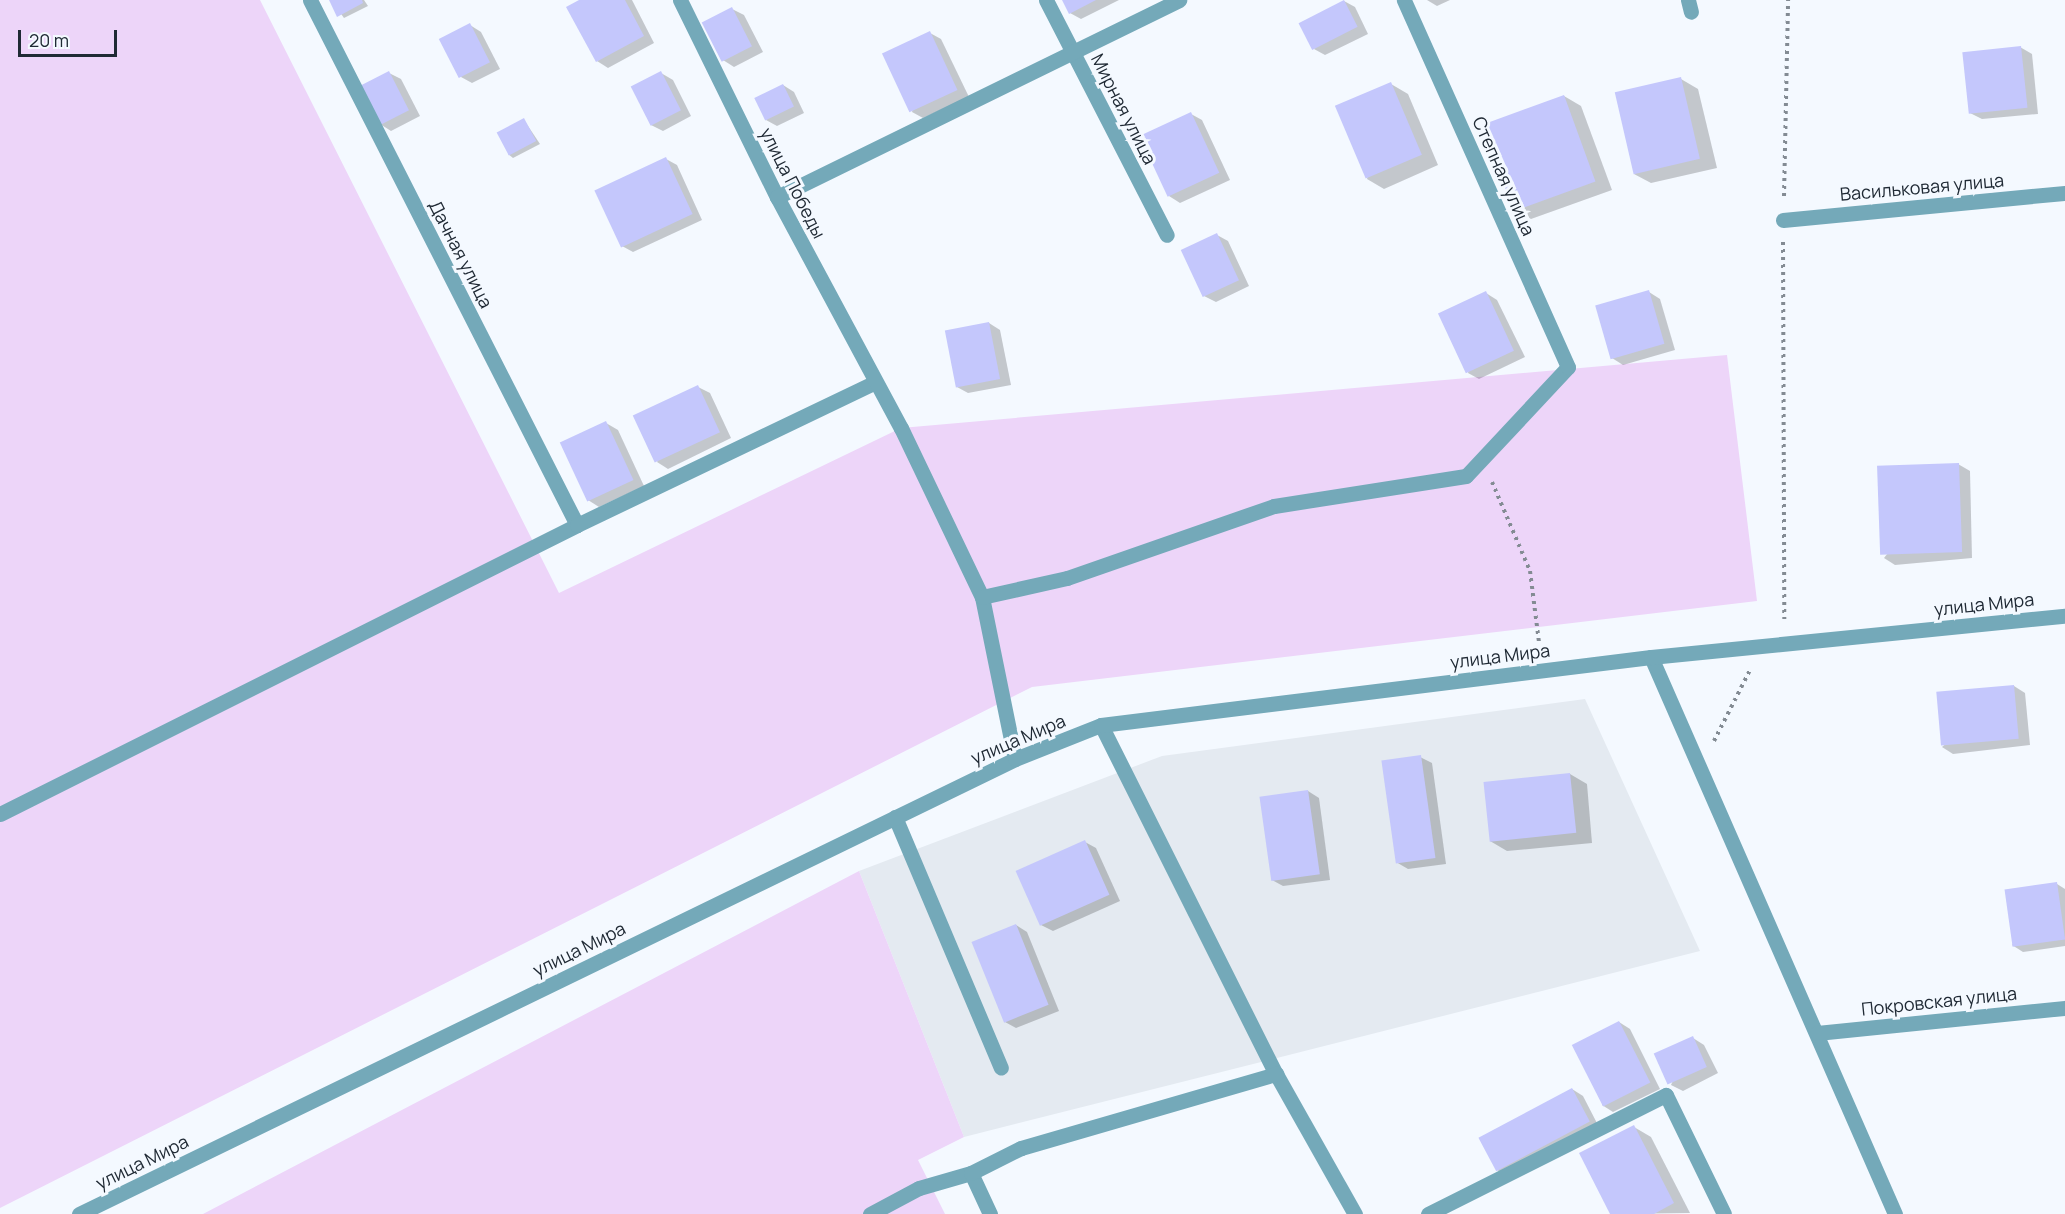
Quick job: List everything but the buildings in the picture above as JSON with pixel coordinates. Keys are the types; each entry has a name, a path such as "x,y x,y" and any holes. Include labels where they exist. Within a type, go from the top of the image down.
{"street":[{"name":"Дачная улица","path":"310,0 577,525"},
{"name":"улица Победы","path":"680,0 777,197 901,428 982,597 1015,759"},
{"name":"Мирная улица","path":"1046,0 1167,235"},
{"path":"777,197 1074,55 1179,0"},
{"name":"Степная улица","path":"1404,0 1568,367 1481,457"},
{"name":"Васильковая улица","path":"1783,220 2065,193"},
{"path":"0,814 577,525 875,382"},
{"path":"982,597 1067,578 1274,506 1466,476 1481,457"},
{"name":"улица Мира","path":"79,1214 1015,759 1101,725 1651,657 2065,616"},
{"path":"1651,657 1895,1214"},
{"path":"1101,725 1276,1074 1355,1214"},
{"path":"895,817 1001,1068"},
{"name":"Покровская улица","path":"1817,1033 2065,1008"},
{"path":"870,1214 919,1188 971,1173 1021,1148 1276,1074"},
{"path":"1428,1214 1666,1095 1725,1214"},
{"path":"971,1173 990,1214"}],"path":[{"path":"1784,644 1783,220 1788,0"},
{"path":"1481,457 1530,571 1539,642"},
{"path":"1700,768 1763,646"}],"shaded area":[{"path":"0,0 260,0 559,593 901,428 1727,355 1757,601 1032,687 0,1208"},
{"path":"1585,699 1700,951 964,1137 859,871 1162,756"},
{"path":"859,871 964,1137 918,1160 945,1214 203,1214"}]}
